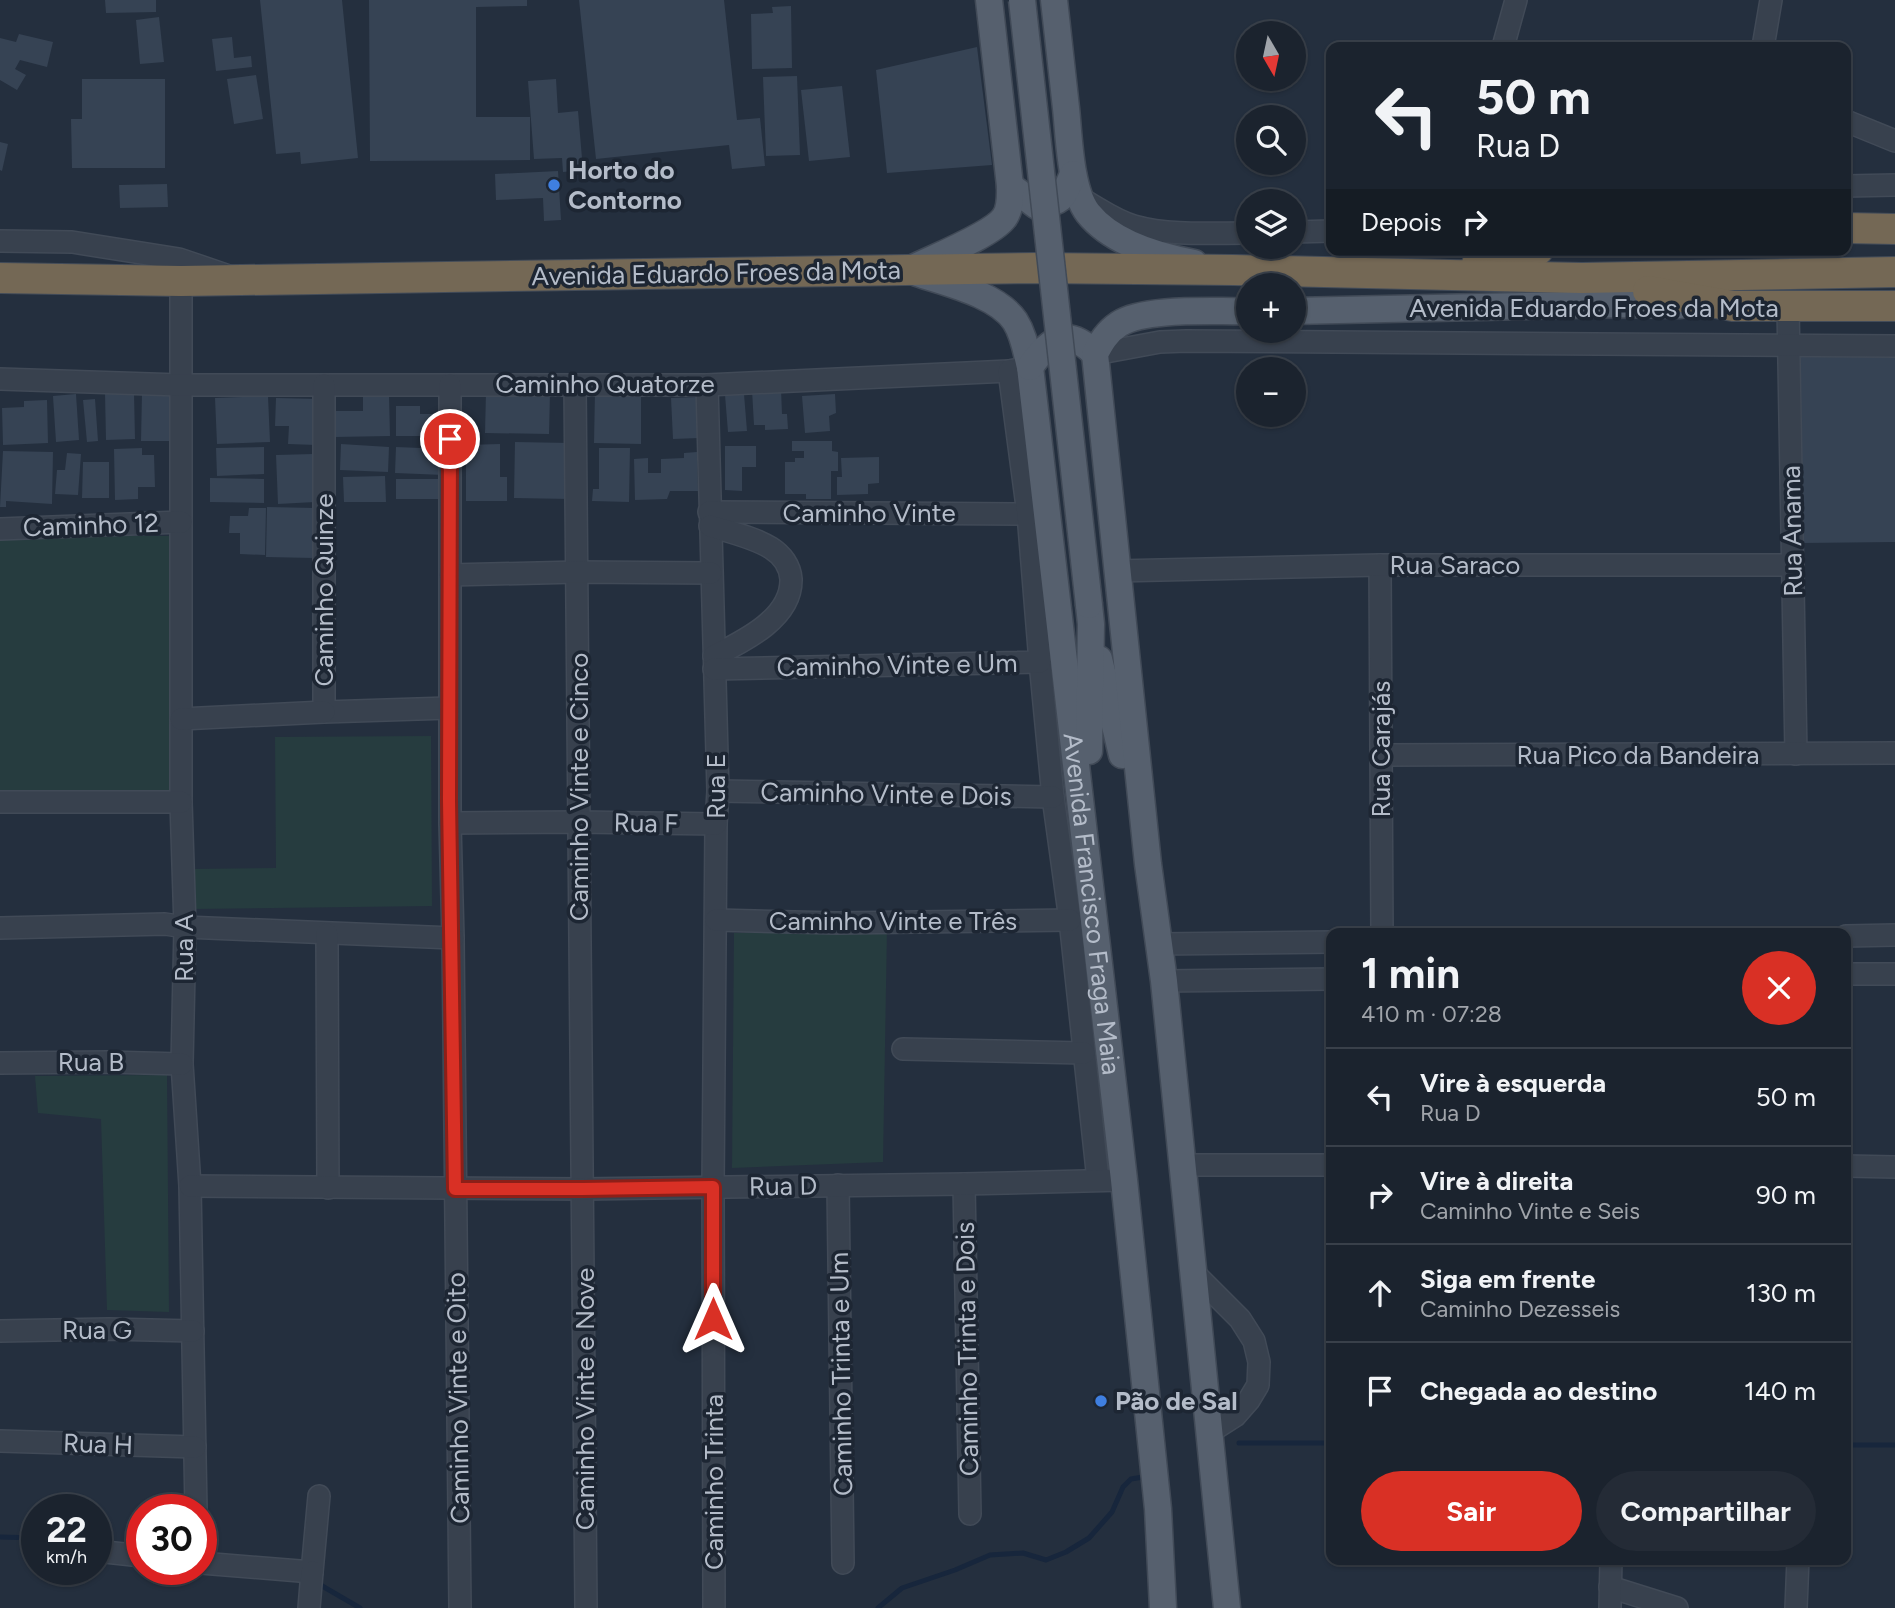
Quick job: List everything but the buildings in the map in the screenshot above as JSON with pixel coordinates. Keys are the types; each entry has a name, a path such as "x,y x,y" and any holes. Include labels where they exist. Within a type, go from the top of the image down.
{"highway":[{"path":"1851,228 1895,229"},
{"name":"Avenida Eduardo Froes da Mota","path":"1432,274 1512,256"},
{"name":"Avenida Eduardo Froes da Mota","path":"0,278 181,281 1038,268 1583,278 1895,272"},
{"path":"1583,278 1733,306"},
{"name":"Avenida Eduardo Froes da Mota","path":"1733,306 1895,306"}],"main road":[{"path":"909,270 993,229 1005,217 1010,205 989,0"},
{"path":"1022,0 1090,615 1148,864"},
{"path":"1054,0 1077,186 1086,211 1109,231 1130,244 1176,259 1233,270"},
{"path":"1010,186 1037,206 1053,203 1077,186"},
{"name":"Avenida Francisco Fraga Maia","path":"909,270 977,294 1000,306 1014,319 1024,339 1020,369 1087,854 1124,1180 1158,1508 1163,1608"},
{"name":"Avenida Eduardo Froes da Mota","path":"1306,311 1613,304 1733,306"},
{"path":"1227,1608 1164,981 1148,864 1095,354 1102,340 1120,323 1136,316 1155,313 1236,312"},
{"path":"1020,369 1052,342 1063,339 1076,339 1095,354"},
{"path":"1087,854 1090,615"}],"street":[{"path":"1504,42 1516,0"},
{"path":"1764,42 1771,0"},
{"path":"1851,123 1895,141"},
{"path":"1077,186 1111,217 1133,226 1196,233 1236,233"},
{"path":"1851,186 1895,186"},
{"path":"1306,232 1326,232"},
{"path":"0,241 72,242 178,259 241,280"},
{"name":"Rua A","path":"181,281 181,802 185,927 182,1064 190,1186 196,1494"},
{"name":"Rua Anama","path":"1788,307 1796,754"},
{"path":"1095,354 1160,342 1186,341 1895,345"},
{"name":"Caminho Quatorze","path":"0,379 180,384 706,385 1020,369"},
{"name":"Caminho Vinte e Um","path":"714,662 1040,662 1020,369"},
{"name":"Caminho Quinze","path":"324,385 324,712 449,708"},
{"name":"Caminho Vinte e Oito","path":"450,385 449,708 460,1608"},
{"name":"Caminho Vinte e Cinco","path":"575,385 583,1189"},
{"name":"Rua E","path":"706,385 718,791 713,1187"},
{"name":"Caminho Vinte","path":"709,519 1028,514"},
{"path":"709,519 771,548 785,561 791,576 790,592 781,610 763,627 714,662"},
{"name":"Caminho 12","path":"0,528 181,522"},
{"name":"Rua Saraco","path":"1116,571 1380,565 1793,565"},
{"name":"Rua Carajás","path":"1380,565 1382,928"},
{"path":"450,575 711,573"},
{"path":"1040,662 1053,797 1070,920 1098,1180"},
{"path":"181,719 324,712"},
{"name":"Rua Pico da Bandeira","path":"1381,755 1895,753"},
{"name":"Caminho Vinte e Dois","path":"718,791 1053,797"},
{"path":"0,802 181,802"},
{"name":"Rua F","path":"450,823 716,824"},
{"name":"Caminho Vinte e Três","path":"716,920 838,923 1070,920"},
{"path":"0,928 165,924 327,934 453,938"},
{"path":"327,934 328,1188"},
{"path":"1851,936 1895,935"},
{"path":"1160,944 1326,942"},
{"path":"1851,974 1895,974"},
{"path":"1164,981 1326,979"},
{"path":"903,1049 1084,1053"},
{"name":"Rua B","path":"0,1063 182,1064"},
{"path":"1183,1165 1326,1165"},
{"path":"1851,1166 1895,1167"},
{"name":"Rua D","path":"190,1186 583,1189 1124,1180"},
{"name":"Caminho Trinta e Dois","path":"964,1184 970,1514"},
{"name":"Caminho Trinta e Um","path":"838,1185 844,1563"},
{"name":"Caminho Trinta","path":"713,1187 715,1608"},
{"name":"Caminho Vinte e Nove","path":"583,1189 586,1608"},
{"path":"1194,1273 1240,1319 1254,1341 1259,1362 1258,1385 1249,1400 1235,1416 1210,1432"},
{"name":"Rua G","path":"0,1331 193,1331"},
{"name":"Rua H","path":"0,1441 195,1447"},
{"path":"217,1567 310,1591 319,1496"},
{"path":"1611,1565 1610,1597 1677,1608"},
{"path":"1796,1608 1798,1565"}],"green space":[{"path":"0,536 171,536 170,790 0,791"},
{"path":"431,736 432,906 192,909 192,869 276,868 275,737"},
{"path":"887,929 883,1162 732,1168 734,933"},
{"path":"167,1075 169,1312 107,1310 101,1119 38,1113 35,1076"}],"waterway":[{"path":"1239,1443 1326,1443"},
{"path":"1851,1445 1895,1445"},
{"path":"878,1608 902,1588 990,1555 1023,1553 1046,1560 1066,1552 1089,1538 1112,1512 1123,1487 1131,1479 1143,1477"},
{"path":"0,1537 21,1538"},
{"path":"317,1583 360,1608"}],"place":[{"name":"Horto do Contorno","path":"554,185"},
{"name":"Pão de Sal","path":"1101,1401"}],"route":[{"path":"450,439 449,800 455,1189 713,1187 713,1319"}]}
